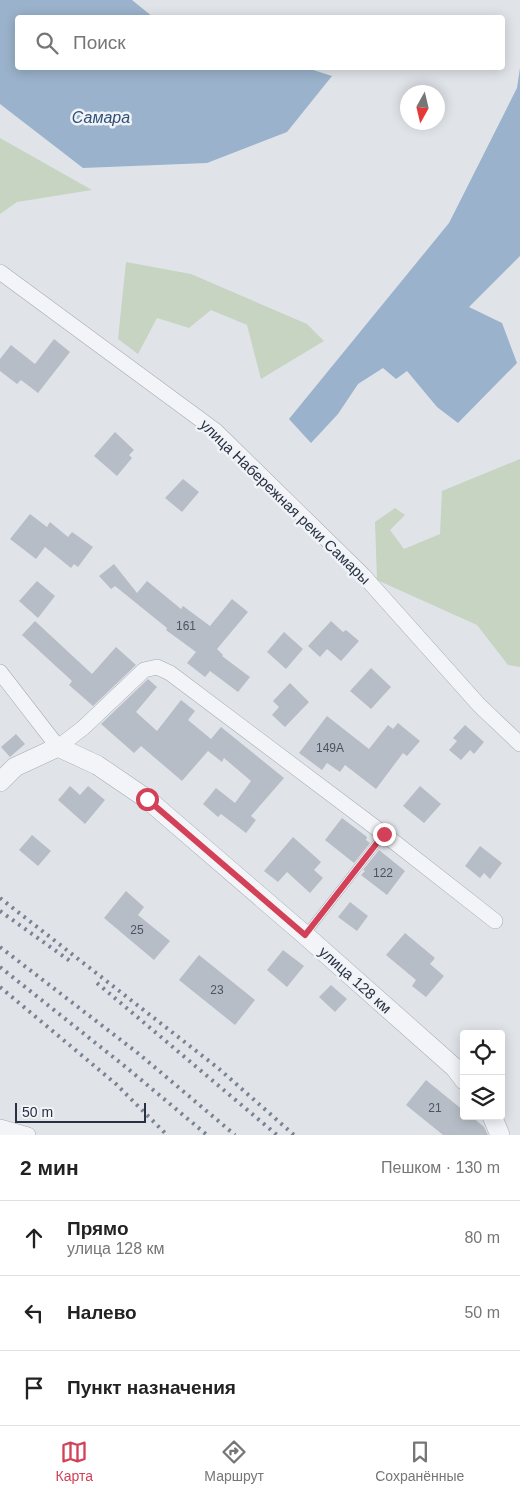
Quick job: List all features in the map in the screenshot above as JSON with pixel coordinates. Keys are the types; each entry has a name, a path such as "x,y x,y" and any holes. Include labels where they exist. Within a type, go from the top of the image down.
{"street":[{"name":"улица Набережная реки Самары","path":"0,272 216,432 363,575 479,705 520,744"},
{"path":"0,782 15,766 58,747 84,728 144,670 157,667 170,673 384,834 495,921"},
{"path":"0,672 58,747"},
{"name":"улица 128 км","path":"58,747 97,765 147,799 305,935 455,1068 460,1075"},
{"path":"494,1120 500,1135"},
{"path":"0,1127 28,1135"}],"lane":[{"path":"305,935 384,834"}],"green space":[{"path":"0,138 92,190 17,202 0,214"},
{"path":"126,262 191,274 307,324 324,341 261,379 247,325 211,310 189,328 157,318 138,354 118,339"},
{"path":"520,459 520,667 508,665 477,625 377,580 375,522 395,508 405,515 390,530 404,549 440,534 442,491"}],"water":[{"name":"Самара","path":"0,0 132,0 151,15 15,15 15,70 313,70 332,76 287,132 207,163 83,168 0,104"},
{"path":"520,68 520,256 469,307 502,323 517,363 458,423 437,407 407,371 396,379 383,368 358,384 338,414 311,443 289,419 449,223 517,88"}],"building":[{"path":"54,339 70,352 38,393 21,380 17,384 0,371 0,359 11,345 35,364"},
{"path":"115,432 134,450 129,455 132,458 117,476 94,456"},
{"path":"183,479 199,492 182,512 165,498"},
{"path":"30,514 47,527 50,522 68,537 72,532 93,547 78,567 74,564 71,568 45,547 36,559 10,539"},
{"path":"114,564 137,593 147,581 181,609 183,606 210,626 232,599 248,612 217,649 222,656 250,677 238,692 210,671 205,677 187,663 196,652 166,630 167,628 115,586 111,589 99,576"},
{"path":"37,581 55,596 38,618 19,601"},
{"path":"35,621 92,674 116,647 136,665 93,706 69,685 72,681 22,635"},
{"path":"331,621 343,632 346,630 359,641 341,661 327,649 320,657 308,646"},
{"path":"284,632 303,649 286,669 267,652"},
{"path":"371,668 391,687 371,709 350,691"},
{"path":"148,679 157,687 136,712 157,731 181,700 195,711 188,720 211,739 221,727 284,778 251,816 256,820 246,833 221,814 218,817 203,804 216,788 235,803 251,781 224,758 222,762 208,751 182,781 141,746 134,753 101,724"},
{"path":"290,683 309,702 285,727 272,715 279,707 273,701"},
{"path":"327,716 369,749 388,725 393,729 398,723 420,741 407,756 403,753 376,789 345,765 340,772 327,763 322,770 299,753"},
{"path":"465,725 484,742 474,754 470,750 461,760 449,750 457,741 453,738"},
{"path":"16,734 25,744 10,757 1,747"},
{"path":"70,786 80,795 88,786 105,800 85,824 58,800"},
{"path":"420,786 441,804 424,823 403,806"},
{"path":"342,818 367,837 366,840 370,843 354,863 325,840"},
{"path":"32,835 51,851 38,866 19,850"},
{"path":"293,837 321,862 314,870 323,878 310,893 287,872 278,882 264,871"},
{"path":"480,846 502,863 490,879 484,873 480,878 465,866"},
{"path":"379,850 405,871 387,895 361,875"},
{"path":"126,891 144,907 138,915 170,941 154,960 104,918"},
{"path":"350,902 368,916 357,931 338,917"},
{"path":"405,933 435,958 430,964 444,976 426,997 412,986 416,980 386,955"},
{"path":"283,950 304,966 287,987 267,970"},
{"path":"199,955 255,1000 235,1025 179,980"},
{"path":"331,985 347,999 335,1012 319,997"},
{"path":"426,1080 460,1108 460,1120 476,1120 484,1127 488,1135 443,1135 406,1105"}],"railway":[{"path":"0,898 218,1068 294,1135"},
{"path":"0,911 70,961"},
{"path":"0,947 139,1054 235,1135"},
{"path":"0,967 127,1068 207,1135"},
{"path":"97,983 277,1135"},
{"path":"0,987 116,1084 167,1135"}],"route":[{"path":"147,799 305,935 384,834"}]}
